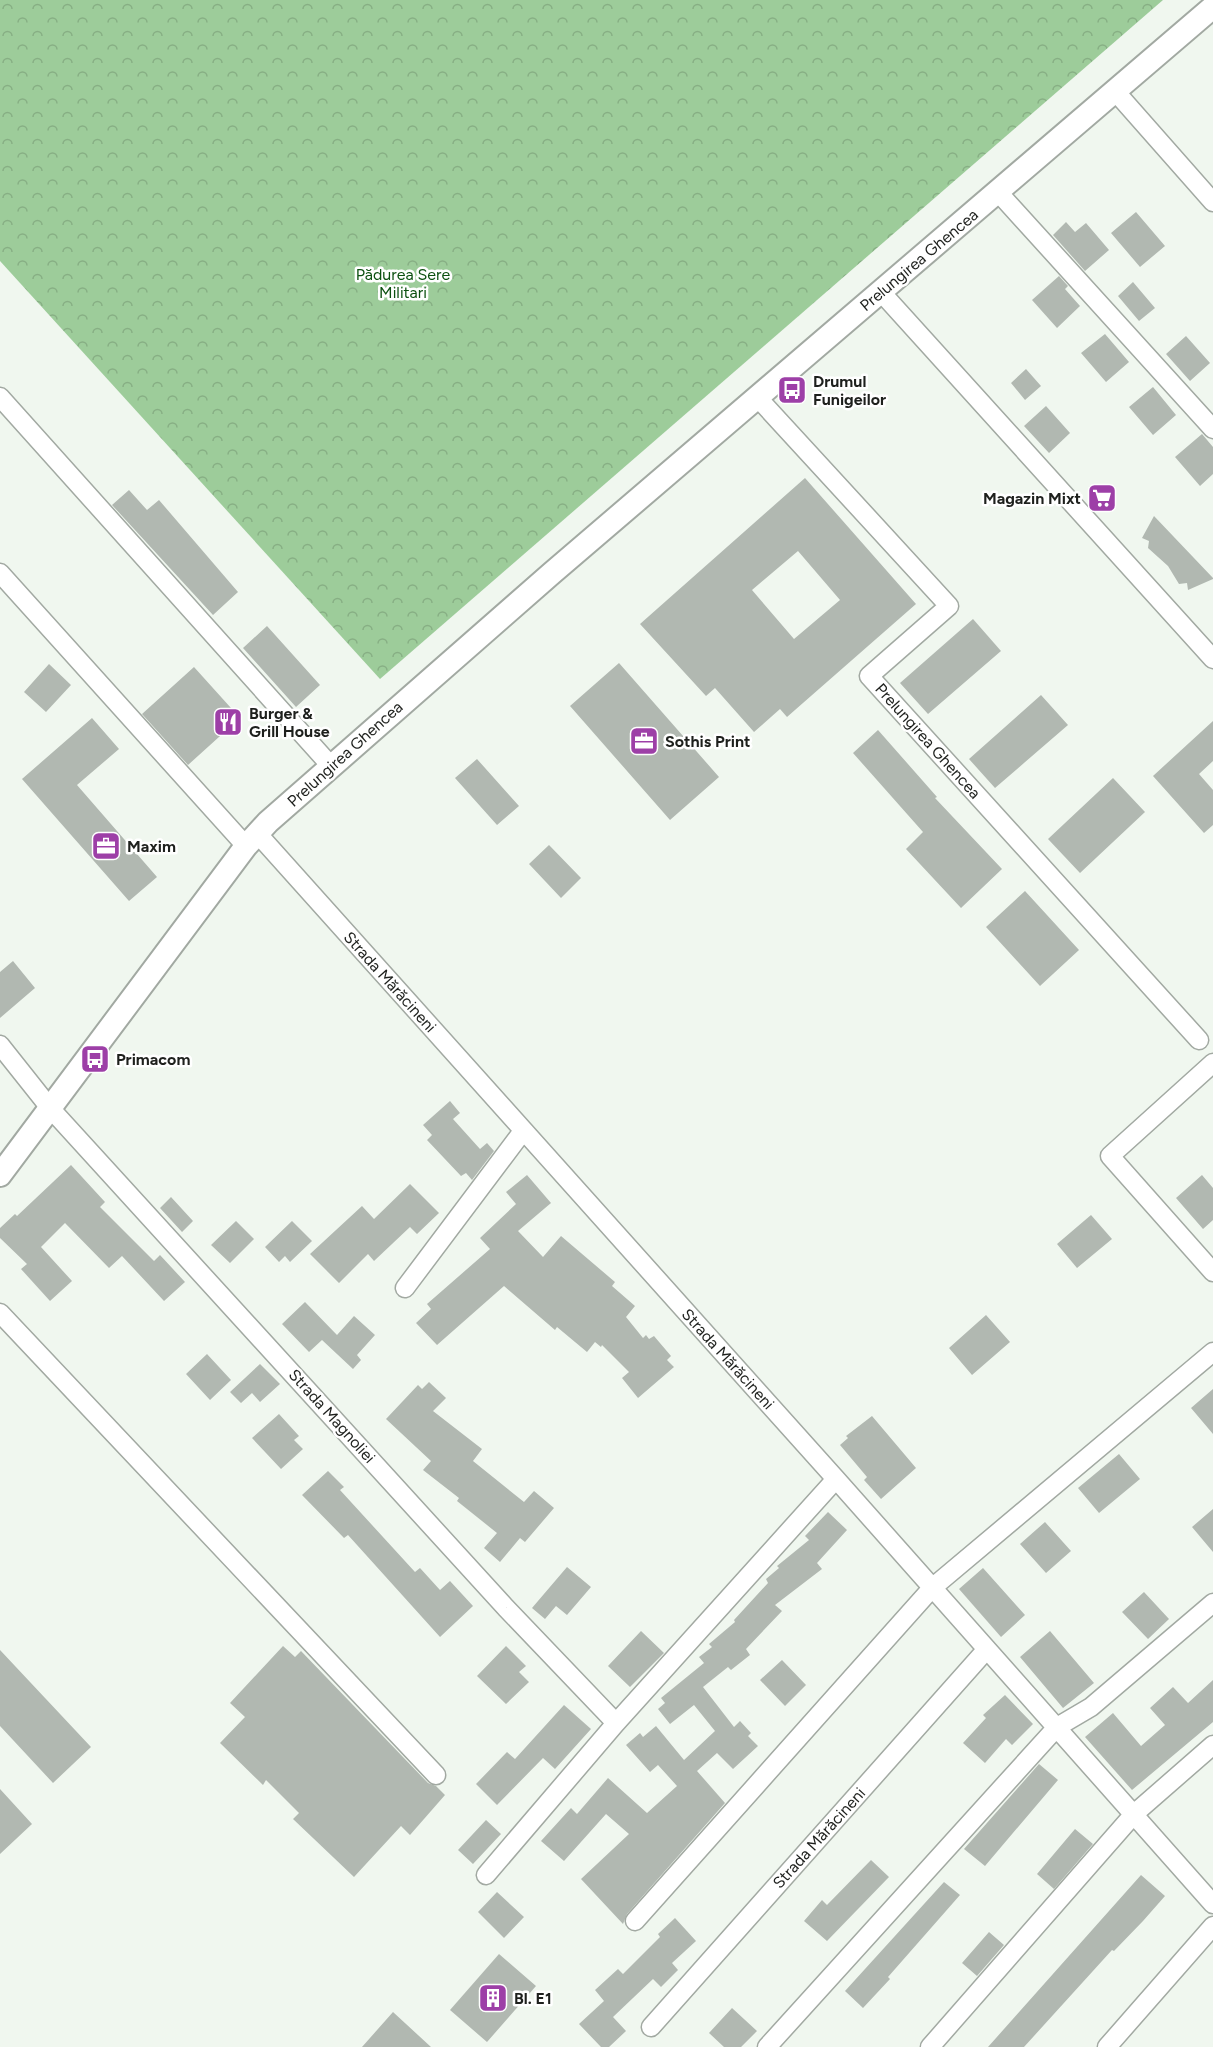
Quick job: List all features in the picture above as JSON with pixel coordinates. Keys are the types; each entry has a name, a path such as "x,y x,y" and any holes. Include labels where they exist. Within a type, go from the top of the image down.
{"main road":[{"name":"Prelungirea Ghencea","path":"0,1175 252,840 331,766 552,573 1213,7"}],"street":[{"path":"1115,92 1213,202"},
{"path":"998,192 1213,429"},
{"path":"881,292 1213,659"},
{"path":"0,397 331,766"},
{"name":"Prelungirea Ghencea","path":"758,398 948,606 869,676 1199,1040"},
{"name":"Strada Mărăcineni","path":"0,573 523,1131 1213,1904"},
{"name":"Strada Magnoliei","path":"0,1045 50,1108 506,1608 616,1724"},
{"path":"1213,1063 1110,1156 1213,1272"},
{"path":"405,1288 523,1131"},
{"path":"0,1314 436,1775"},
{"path":"635,1921 933,1588 1213,1352"},
{"path":"486,1875 616,1724 836,1479"},
{"path":"767,2047 1057,1727 1091,1707 1213,1603"},
{"name":"Strada Mărăcineni","path":"651,2027 987,1649"},
{"path":"930,2047 1134,1814 1213,1745"},
{"path":"1107,2047 1213,1926"}],"green space":[{"name":"Pădurea Sere Militari","path":"0,0 1163,0 380,679 0,261"}],"building":[{"path":"1136,212 1165,246 1140,267 1111,233"},
{"path":"1066,222 1075,232 1086,223 1109,250 1085,271 1053,235"},
{"path":"1059,276 1068,286 1065,289 1080,306 1057,328 1032,300"},
{"path":"1133,282 1155,308 1139,321 1118,296"},
{"path":"1105,334 1129,362 1106,382 1081,353"},
{"path":"1186,336 1210,363 1190,381 1166,354"},
{"path":"1026,369 1041,386 1025,400 1011,383"},
{"path":"1153,387 1176,415 1153,435 1129,407"},
{"path":"1046,406 1070,433 1049,453 1024,426"},
{"path":"1202,434 1213,447 1213,474 1200,486 1175,457"},
{"path":"805,478 916,604 787,717 780,709 754,732 715,688 706,696 640,624","holes":["798,551 840,600 794,639 752,590"]},
{"path":"129,490 147,510 159,500 238,592 213,615 112,505"},
{"path":"1154,516 1213,579 1188,590 1187,583 1179,584 1168,566 1148,548 1149,541 1142,538"},
{"path":"973,619 1001,651 928,714 900,683"},
{"path":"267,626 320,685 296,707 243,648"},
{"name":"Sothis Print","path":"619,663 719,777 670,820 570,706"},
{"path":"49,664 71,685 46,712 24,692"},
{"path":"194,667 240,718 188,765 142,714"},
{"path":"1041,695 1068,725 995,788 969,759"},
{"path":"92,718 119,749 77,785 157,877 129,901 22,779"},
{"path":"1213,721 1213,761 1199,774 1213,790 1213,825 1204,833 1153,776"},
{"path":"878,730 937,797 935,798 1002,869 961,908 906,849 923,832 853,753"},
{"path":"477,759 519,806 497,825 455,778"},
{"path":"1113,778 1145,812 1080,873 1048,839"},
{"path":"549,845 581,878 561,898 529,864"},
{"path":"1025,891 1079,950 1040,986 986,927"},
{"path":"13,961 35,988 0,1018 0,972"},
{"path":"450,1101 460,1113 453,1119 480,1149 487,1143 494,1151 472,1180 466,1173 461,1176 427,1140 432,1135 423,1125"},
{"path":"71,1165 105,1202 100,1207 154,1261 160,1255 185,1282 164,1301 122,1256 109,1268 65,1223 41,1247 72,1281 50,1301 21,1269 27,1264 0,1238 0,1228 15,1214 17,1216"},
{"path":"527,1175 551,1203 518,1231 543,1257 561,1236 615,1282 612,1286 635,1306 626,1317 643,1338 646,1335 649,1339 654,1336 671,1356 667,1360 674,1367 638,1398 622,1378 629,1372 602,1345 601,1347 595,1342 587,1352 557,1327 555,1330 504,1286 437,1345 416,1323 431,1309 427,1304 490,1249 480,1238 516,1204 506,1192"},
{"path":"1202,1175 1213,1188 1213,1220 1203,1229 1176,1198"},
{"path":"410,1184 439,1213 417,1234 410,1227 374,1261 368,1254 339,1283 310,1254 362,1206 374,1219"},
{"path":"171,1197 193,1221 182,1232 160,1208"},
{"path":"1091,1215 1112,1239 1077,1268 1057,1244"},
{"path":"236,1221 254,1239 230,1263 211,1245"},
{"path":"292,1221 312,1241 290,1262 285,1256 279,1262 265,1247"},
{"path":"305,1302 337,1335 354,1316 375,1335 357,1355 361,1360 353,1369 322,1340 309,1352 282,1324"},
{"path":"986,1315 1010,1342 972,1375 949,1348"},
{"path":"207,1354 231,1380 210,1400 186,1374"},
{"path":"260,1364 280,1384 260,1402 252,1393 241,1403 230,1392"},
{"path":"429,1382 446,1398 433,1411 482,1449 473,1461 524,1502 534,1491 554,1508 525,1542 520,1538 500,1562 484,1548 497,1533 457,1501 459,1498 423,1470 431,1461 386,1419 418,1385 422,1389"},
{"path":"1213,1389 1213,1434 1191,1408"},
{"path":"279,1414 299,1436 294,1440 303,1449 281,1469 252,1438"},
{"path":"872,1416 916,1468 881,1499 864,1480 867,1477 840,1445 848,1438 846,1436"},
{"path":"1119,1454 1140,1479 1099,1513 1078,1488"},
{"path":"328,1471 344,1487 340,1490 415,1572 420,1568 440,1590 450,1581 473,1606 440,1637 348,1535 344,1538 302,1495"},
{"path":"1213,1509 1213,1552 1192,1527"},
{"path":"828,1512 847,1530 817,1563 822,1569 775,1605 782,1611 746,1649 750,1655 731,1670 728,1667 703,1687 734,1727 740,1721 751,1733 748,1736 758,1746 733,1769 717,1753 697,1771 725,1803 627,1914 623,1924 581,1879 629,1834 606,1814 564,1861 541,1841 571,1808 577,1814 608,1778 647,1813 677,1786 658,1765 650,1772 626,1745 640,1733 643,1737 656,1726 684,1760 715,1731 694,1705 670,1724 658,1709 665,1703 661,1698 704,1663 699,1657 712,1647 709,1644 735,1622 734,1620 768,1583 766,1579 779,1568 777,1566 809,1540 805,1536"},
{"path":"1045,1522 1071,1551 1046,1573 1020,1544"},
{"path":"567,1567 591,1587 567,1615 556,1606 545,1619 532,1608"},
{"path":"983,1568 1025,1615 1001,1637 959,1589"},
{"path":"1144,1592 1169,1619 1148,1639 1122,1612"},
{"path":"641,1631 664,1653 630,1687 608,1666"},
{"path":"1050,1631 1094,1683 1063,1708 1020,1657"},
{"path":"283,1646 295,1657 301,1651 428,1783 436,1786 445,1795 410,1835 401,1826 354,1877 293,1819 299,1813 266,1780 263,1785 220,1743 245,1717 230,1703"},
{"path":"506,1646 526,1666 519,1672 529,1682 506,1704 477,1676"},
{"path":"0,1650 91,1747 53,1783 0,1726"},
{"path":"782,1660 806,1685 785,1706 760,1680"},
{"path":"1213,1680 1213,1722 1132,1790 1085,1737 1113,1713 1141,1746 1165,1725 1150,1708 1173,1687 1188,1703"},
{"path":"1005,1695 1033,1724 1012,1745 1006,1739 985,1763 963,1743 986,1718 983,1715"},
{"path":"564,1705 591,1729 555,1769 543,1758 497,1805 476,1784 507,1752 515,1759"},
{"path":"1039,1764 1058,1780 985,1866 964,1849"},
{"path":"0,1789 32,1824 0,1854"},
{"path":"486,1820 501,1834 473,1864 458,1850"},
{"path":"1075,1829 1093,1844 1054,1889 1037,1874"},
{"path":"871,1860 889,1877 827,1941 804,1921 822,1900 827,1905"},
{"path":"1141,1875 1165,1896 1143,1921 1114,1951 1112,1950 1024,2047 988,2047"},
{"path":"944,1882 960,1895 863,2008 845,1991"},
{"path":"497,1892 524,1917 504,1938 478,1912"},
{"path":"675,1918 696,1941 672,1963 678,1970 661,1987 653,1979 613,2017 626,2031 609,2047 601,2047 579,2024 604,2001 595,1990 618,1969 623,1974 660,1937 658,1934"},
{"path":"989,1932 1004,1945 977,1976 962,1963"},
{"name":"Bl. E1","path":"499,1954 536,1986 487,2042 450,2010"},
{"path":"732,2008 757,2031 741,2047 724,2047 709,2033"},
{"path":"393,2012 431,2047 362,2047"}],"place":[{"name":"Drumul Funigeilor","path":"792,390"},
{"name":"Magazin Mixt","path":"1102,498"},
{"name":"Burger & Grill House","path":"228,722"},
{"name":"Sothis Print","path":"644,741"},
{"name":"Maxim","path":"106,846"},
{"name":"Primacom","path":"95,1059"},
{"name":"Bl. E1","path":"493,1998"}]}
